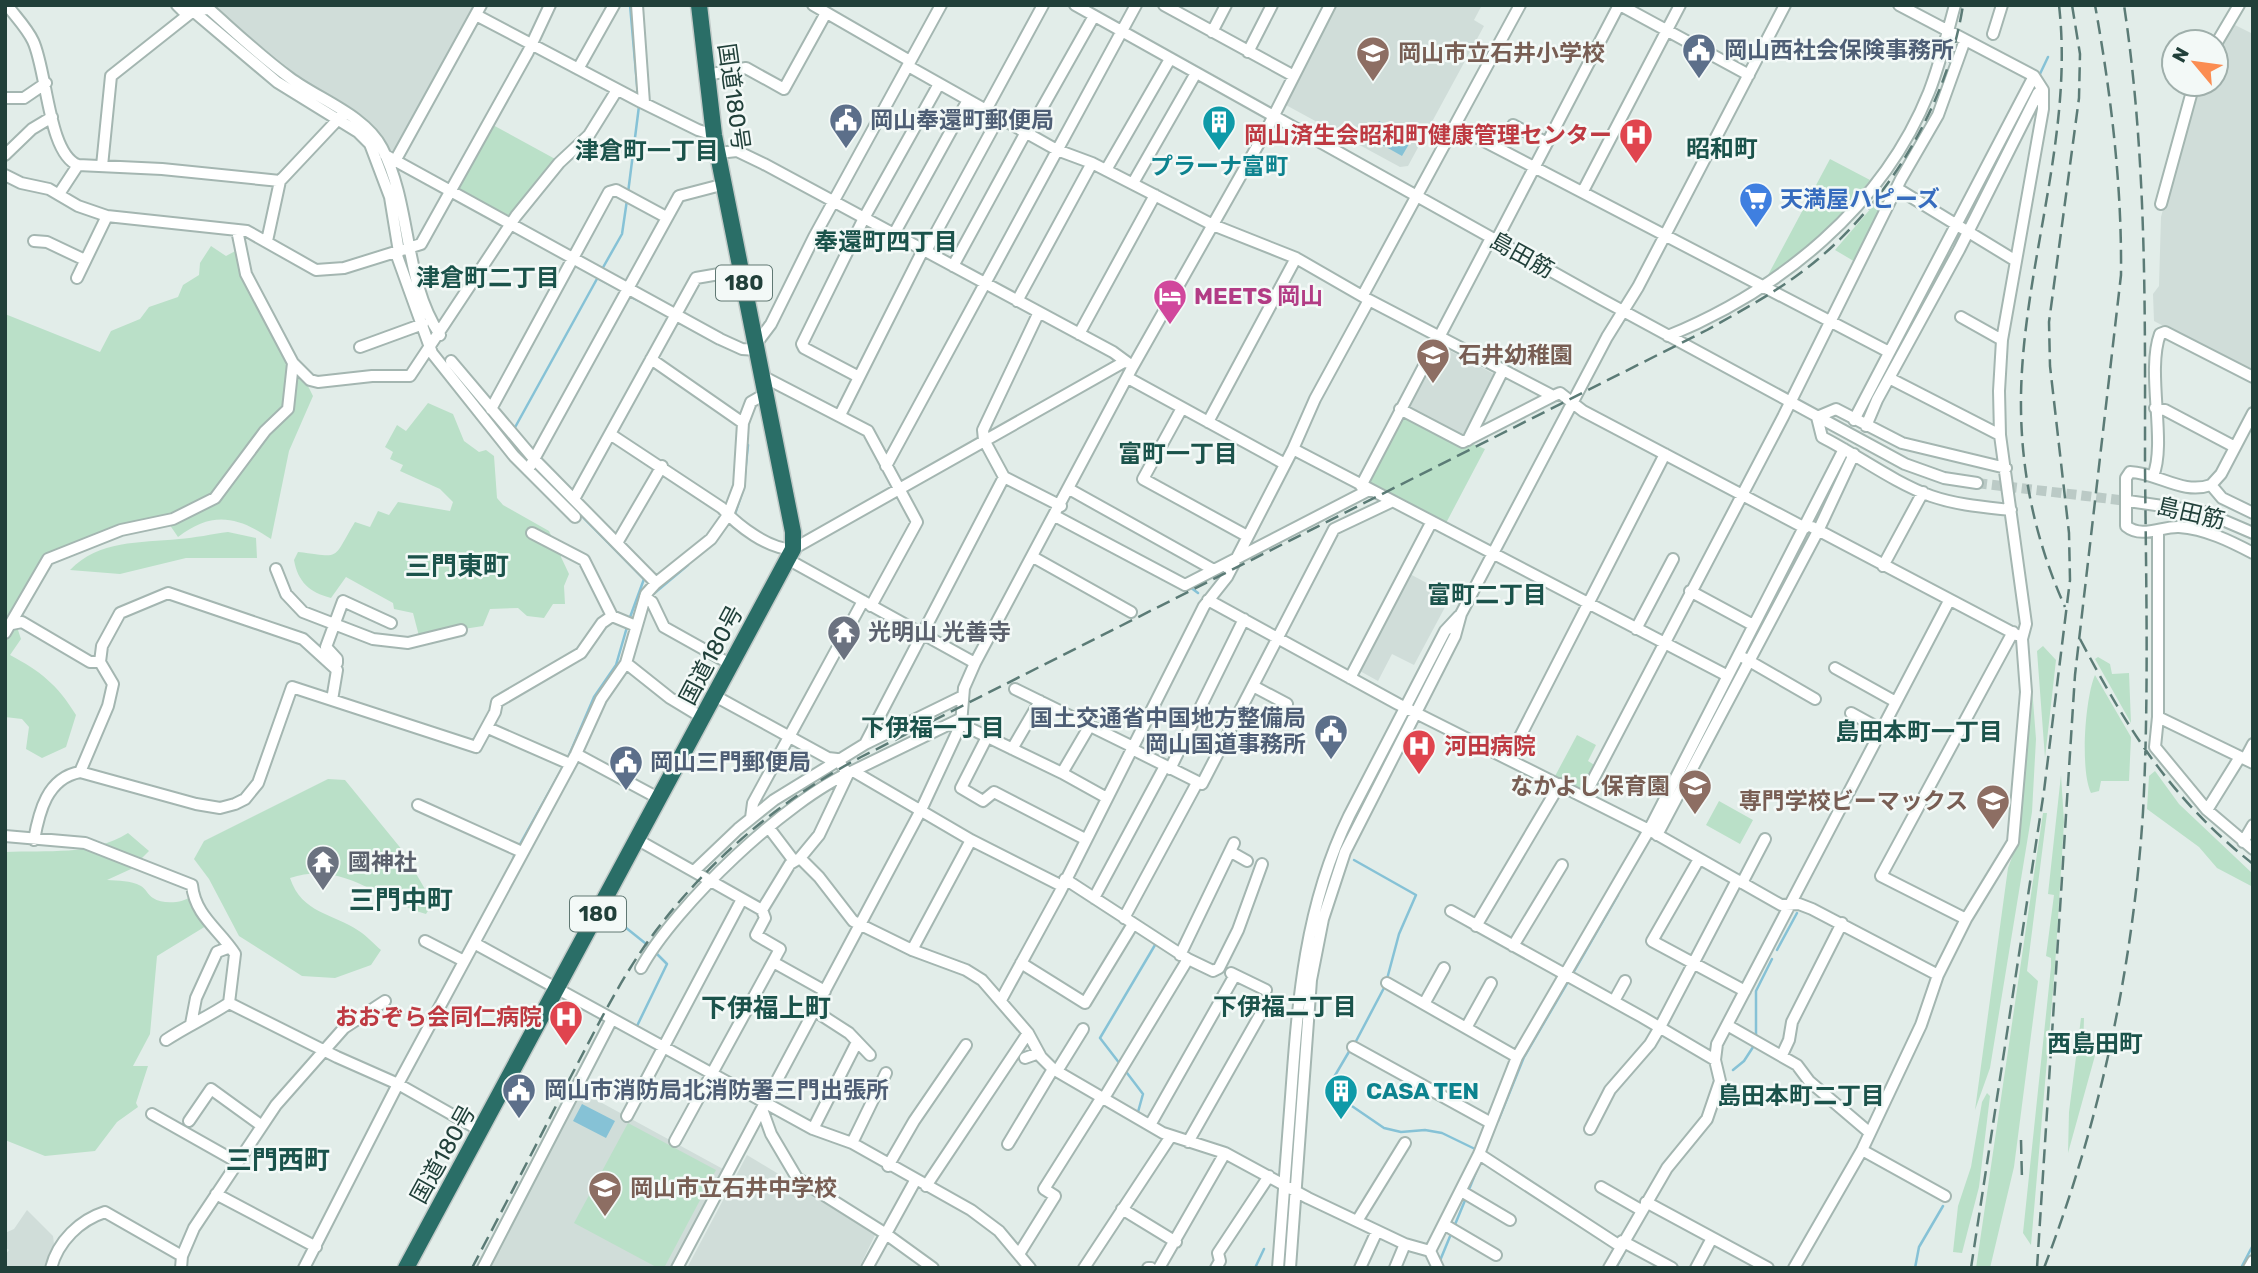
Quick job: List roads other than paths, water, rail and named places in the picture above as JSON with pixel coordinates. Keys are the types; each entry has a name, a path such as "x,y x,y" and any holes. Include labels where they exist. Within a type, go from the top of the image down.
{"highway":[{"name":"国道180号","path":"406,1268 791,555 793,532 714,135 699,5"}],"street":[{"path":"7,5 33,40 46,83 59,144 71,162 78,165 162,169 280,181"},
{"path":"177,5 183,11 193,11 277,82 374,135 390,158 399,194 402,251 429,314 434,342"},
{"path":"5,176 60,194 107,216 247,231 316,270 344,268 402,251 421,244 550,5"},
{"path":"578,69 614,5"},
{"path":"637,5 640,102"},
{"path":"813,5 939,84 1057,149 1092,163 1213,225 1297,258 1439,337 1553,396"},
{"path":"706,75 746,68 784,89 831,15 843,5"},
{"path":"390,158 735,346 756,347 771,324 833,201 941,5"},
{"path":"986,110 1043,5"},
{"name":"島田筋","path":"1075,5 1668,336 1905,464 1944,478 1978,483"},
{"path":"886,466 1136,5"},
{"path":"1164,5 1292,75"},
{"path":"1212,32 1226,5"},
{"path":"1248,52 1272,5"},
{"path":"677,1268 921,810 962,721 963,696 975,663 1128,378 1129,364 1274,117 1292,75 1330,5"},
{"path":"1002,1000 1208,600 1223,584 1293,449 1315,399 1417,196 1520,5"},
{"path":"1039,312 985,423 984,440 1004,477 1185,585 1365,488 1400,409 1619,5 1749,75"},
{"path":"1583,191 1680,5"},
{"path":"1278,1268 1286,1244 1295,1191 1299,1060 1319,912 1349,816 1401,741 1410,710 1445,631 1461,614 1785,5"},
{"path":"1899,5 1914,9 2038,82"},
{"path":"1668,336 1742,301 1764,286 1829,236 1875,183 1896,154 1928,94 1955,5"},
{"path":"1584,797 1938,115 1970,42 1996,33 2002,5"},
{"path":"2225,28 2239,5"},
{"path":"390,158 479,10 531,44 617,90 698,130 714,135"},
{"path":"102,166 111,76 193,11"},
{"path":"953,266 1094,16"},
{"path":"1106,170 1170,59"},
{"path":"1133,183 1196,73"},
{"path":"1866,426 2038,82"},
{"path":"1854,420 1889,352 1962,230 2038,93 2038,82"},
{"path":"1966,919 1881,876 2026,624 2000,435 2002,340 2037,149 2038,82"},
{"path":"5,98 24,98 46,83"},
{"path":"859,377 804,348 802,344 864,218 939,84"},
{"path":"237,230 246,274 293,363 310,380 318,382 372,376 399,379 410,376 416,371 511,224 559,163 589,135 617,90"},
{"path":"2161,204 2189,98"},
{"path":"894,234 968,100"},
{"path":"5,155 32,129 52,117"},
{"path":"267,241 280,181 341,117"},
{"path":"341,117 363,137 374,153 390,197 423,324 434,342 530,465 617,543 649,591 664,627 732,665"},
{"path":"840,415 925,250 999,117"},
{"path":"1513,125 1546,143"},
{"path":"1455,126 1889,352"},
{"path":"718,153 737,151 925,250 1129,364"},
{"path":"1017,301 1092,163"},
{"path":"60,194 78,165"},
{"path":"530,465 679,196 725,184"},
{"path":"1898,189 2016,261"},
{"path":"489,414 609,192 616,190 666,218"},
{"path":"1079,334 1156,195"},
{"path":"77,278 107,216"},
{"path":"34,240 47,242 85,260"},
{"path":"1208,422 1297,258"},
{"path":"566,498 610,434 696,278 741,270"},
{"path":"1961,317 2002,340"},
{"path":"360,347 423,324"},
{"path":"2153,476 2157,466 2155,408 2160,334 2165,331 2253,377"},
{"path":"651,359 743,423"},
{"path":"451,361 489,414 512,433 530,465"},
{"path":"8,629 48,559 121,530 173,519 222,491 265,431 288,409 293,363"},
{"path":"791,555 984,440 1129,364"},
{"path":"1468,440 1503,370"},
{"path":"751,818 753,803 789,736 917,522 868,430 762,376"},
{"path":"1128,378 1284,464"},
{"path":"1889,378 2000,435"},
{"path":"1400,409 1463,442 1560,393 1572,403 1665,454 2018,636"},
{"path":"304,1268 461,960 474,943 519,851 601,699 626,663 630,624 649,591 711,539 728,515 739,486 743,423 751,402 765,394"},
{"path":"1182,408 1143,479 1247,536"},
{"path":"2155,408 2165,410 2235,447"},
{"path":"2006,468 1956,455 1931,453 1866,426 1836,409 1817,417 1822,437 1923,492 1968,506 2011,510"},
{"path":"2253,412 2211,485 2200,489 2171,485 2153,476 2130,472 2126,478 2126,526 2132,531 2158,532 2177,527 2201,531 2227,539 2253,553"},
{"path":"610,434 662,466 728,515 867,603 975,663"},
{"path":"1293,449 1726,675"},
{"path":"769,828 797,860 820,877 853,921 912,950 967,970 982,980 1002,1000 1028,1033 1038,1053 1055,1070 1171,1136 1225,1153 1435,1260 1482,1155 1491,1123 1517,1057 1569,977 1653,833 1849,452"},
{"path":"1509,758 1665,454"},
{"path":"617,543 662,466"},
{"path":"865,744 1004,477"},
{"path":"2211,485 2222,498 2253,513"},
{"path":"1069,489 1214,570"},
{"path":"1883,566 1923,492"},
{"path":"566,498 575,517"},
{"name":"島田筋","path":"2128,501 2204,512 2253,533"},
{"path":"1016,689 1202,784 1334,529 1391,502"},
{"path":"1350,678 1431,523"},
{"path":"1653,833 1726,675 1743,658 1753,625 1811,528"},
{"path":"2158,532 2158,717 2155,747 2207,810 2248,845 2253,825"},
{"path":"532,533 584,560 612,616 630,624"},
{"path":"1033,557 1130,612"},
{"path":"1636,629 1673,559"},
{"path":"276,569 286,594 303,612 373,639 408,643 461,630"},
{"path":"1690,591 1753,625"},
{"path":"80,772 107,706 113,684 100,663 102,646 120,613 168,593 303,639 337,670"},
{"path":"1208,600 1410,710 1653,833 1781,905 1799,904 1842,923 1938,975"},
{"path":"332,700 337,659 326,647 342,601 391,623"},
{"path":"1609,1268 1667,1168 1707,1119 1720,1081 1715,1060 1717,1044 1949,601"},
{"path":"34,841 39,816 50,790 59,780 80,772 196,804 220,807 245,799 258,783 292,687 476,747 483,731 488,728 497,702 581,653 602,623 612,616"},
{"path":"1094,898 1167,768 1244,619"},
{"path":"8,629 22,622 90,662 100,663"},
{"path":"1794,1268 1862,1150 1922,1025 1938,975 1966,919 2013,842 2026,692 2018,636"},
{"path":"1743,658 1815,699"},
{"path":"626,663 670,698 703,718"},
{"path":"1835,668 1896,702"},
{"path":"1253,686 1287,704"},
{"path":"715,696 837,760 850,772 971,840 1094,898 1184,957 1213,971 1219,968 1238,930 1262,864"},
{"path":"695,870 751,818 837,760 963,696"},
{"path":"1012,749 1040,701"},
{"path":"1328,881 1359,822 1390,736 1410,710"},
{"path":"1851,713 1882,730"},
{"path":"2158,717 2246,760"},
{"path":"962,721 1107,798"},
{"path":"641,968 653,949 709,882 769,828 850,772 962,721"},
{"path":"1062,773 1089,727"},
{"path":"488,728 660,799"},
{"path":"1390,736 1401,741"},
{"path":"988,737 961,788 984,801 994,792 1086,839"},
{"path":"2207,810 2246,760 2253,744"},
{"path":"762,910 797,860 819,835 850,772"},
{"path":"1021,963 1084,1003 1197,783"},
{"path":"1476,926 1560,784"},
{"path":"418,805 519,851"},
{"path":"1349,816 1359,822"},
{"path":"5,836 34,841 85,843 192,886 194,900 202,915 230,947 236,958 229,1003 206,1020 191,1024 166,1040"},
{"path":"1590,1129 1610,1090 1632,1067 1660,1027 1693,963 1765,839"},
{"path":"638,840 695,870 709,882 741,901 762,910 765,918 756,935 780,949 675,1141"},
{"path":"912,950 971,840"},
{"path":"1019,1254 1055,1196 1044,1189 1123,1067 1184,957 1233,848 1247,861"},
{"path":"1699,859 1652,941 1745,991"},
{"path":"1513,946 1562,865"},
{"path":"627,1116 741,901"},
{"path":"1451,911 1715,1060"},
{"path":"1782,1055 1789,1040 1791,1022 1842,923"},
{"path":"425,941 461,960"},
{"path":"474,943 711,1073 764,1106 813,1129 852,1143 989,1223 1030,1268"},
{"path":"191,1024 196,998 217,953 230,947"},
{"path":"773,962 825,991"},
{"path":"1219,968 1266,990"},
{"path":"1424,1004 1444,968"},
{"path":"1150,1125 1235,975"},
{"path":"1614,1001 1625,981"},
{"path":"1387,983 1517,1057"},
{"path":"1466,1028 1491,983"},
{"path":"51,1268 69,1233 90,1216 105,1212 181,1262 194,1228 276,1105 344,1028 385,1001"},
{"path":"229,1003 398,1084 481,1131"},
{"path":"815,1011 849,1033 856,1044 870,1055"},
{"path":"1188,1142 1260,1015"},
{"path":"483,1268 612,1019"},
{"path":"1727,1025 1782,1055 1870,1133"},
{"path":"1007,1144 1083,1029"},
{"path":"867,1268 886,1234 1028,1033"},
{"path":"813,1129 856,1044"},
{"path":"888,1166 914,1121 966,1045"},
{"path":"1353,1047 1491,1123"},
{"path":"1025,1058 1038,1053"},
{"path":"852,1143 886,1073"},
{"path":"189,1121 211,1089 262,1126"},
{"path":"764,1106 771,1134 797,1178 886,1234 933,1268"},
{"path":"152,1114 237,1163"},
{"path":"1290,1268 1286,1244 1284,1185 1295,1126"},
{"path":"1084,1268 1171,1136"},
{"path":"1357,1221 1405,1143"},
{"path":"1862,1150 1945,1196"},
{"path":"1159,1268 1225,1153"},
{"path":"1482,1155 1624,1244 1672,1268"},
{"path":"1216,1268 1220,1261 1218,1253 1269,1176"},
{"path":"1601,1187 1712,1238 1768,1268"},
{"path":"216,1194 316,1247"},
{"path":"1465,1194 1510,1220"},
{"path":"1122,1209 1176,1242"},
{"path":"1450,1228 1496,1255"},
{"path":"1360,1268 1377,1231"},
{"path":"1696,1268 1712,1238"},
{"path":"1395,1268 1405,1244"},
{"path":"2249,1268 2253,1261"}],"water":[{"path":"1379,121 1412,139 1402,156 1370,138"},
{"path":"582,1104 615,1121 606,1138 573,1121"}],"waterway":[{"path":"630,5 638,96"},
{"path":"2039,76 2048,57"},
{"path":"628,193 639,106"},
{"path":"1963,226 2011,132"},
{"path":"601,271 622,234 627,200"},
{"path":"1955,246 1961,232"},
{"path":"404,251 408,272"},
{"path":"1873,396 1939,276"},
{"path":"513,431 598,277"},
{"path":"597,278 618,289"},
{"path":"631,297 644,303"},
{"path":"683,325 720,345"},
{"path":"1865,414 1870,402"},
{"path":"496,425 527,462"},
{"path":"744,483 748,445"},
{"path":"1815,525 1841,468"},
{"path":"734,517 743,490"},
{"path":"577,511 644,579 629,620"},
{"path":"1745,655 1804,547"},
{"path":"651,596 688,565"},
{"path":"1190,587 1198,593"},
{"path":"567,760 594,697 616,665 627,627"},
{"path":"519,846 564,765"},
{"path":"1621,889 1645,847"},
{"path":"511,865 516,851"},
{"path":"1354,860 1416,895 1399,934 1387,979"},
{"path":"1572,975 1618,895"},
{"path":"1777,950 1797,913"},
{"path":"615,919 650,947"},
{"path":"1120,1064 1100,1038 1155,945"},
{"path":"636,1028 667,964 655,952"},
{"path":"1756,1038 1756,991 1772,959"},
{"path":"1498,1121 1524,1057 1569,980"},
{"path":"1354,1045 1385,986"},
{"path":"1733,1070 1744,1061 1755,1044"},
{"path":"1350,1050 1327,1089 1384,1128 1401,1132 1425,1130 1442,1133 1475,1149"},
{"path":"1124,1069 1143,1094 1138,1112"},
{"path":"1468,1192 1480,1162"},
{"path":"1454,1227 1466,1198"},
{"path":"1915,1268 1919,1247 1943,1206"},
{"path":"1439,1263 1451,1234"},
{"path":"861,1268 877,1239"},
{"path":"2241,1268 2253,1245"},
{"path":"1255,1268 1264,1249"},
{"path":"1616,1268 1623,1255"}],"tunnel":[{"path":"1977,483 2128,501"}],"railway":[{"path":"472,1268 627,973 649,940 694,885 745,836 801,793 861,757 1707,330 1795,277 1826,252 1855,223 1882,192 1905,157 1942,83 1955,44 1963,5"},
{"path":"2059,5 2062,54 2060,103 2024,347 2021,424 2031,504 2045,556 2065,607"},
{"path":"1971,1268 2044,791 2070,580 2069,533 2050,366 2049,322 2079,98 2080,54 2072,5"},
{"path":"2037,1268 2075,675 2121,275 2120,207 2114,140 2095,5"},
{"path":"2044,1268 2082,1157 2111,1044 2131,929 2143,812 2147,639 2143,235 2137,120 2124,5"},
{"path":"2080,639 2134,733 2154,761 2198,814 2253,864"},
{"path":"2021,1140 2022,1180"}],"place":[{"name":"岡山西社会保険事務所","path":"1699,80"},
{"name":"岡山市立石井小学校","path":"1373,83"},
{"name":"岡山奉還町郵便局","path":"846,150"},
{"name":"プラーナ富町","path":"1219,152"},
{"name":"岡山済生会昭和町健康管理センター","path":"1636,165"},
{"name":"天満屋ハピーズ","path":"1756,229"},
{"name":"MEETS 岡山","path":"1170,326"},
{"name":"石井幼稚園","path":"1433,385"},
{"name":"光明山 光善寺","path":"844,662"},
{"name":"国土交通省中国地方整備局 岡山国道事務所","path":"1331,761"},
{"name":"河田病院","path":"1419,776"},
{"name":"岡山三門郵便局","path":"626,792"},
{"name":"なかよし保育園","path":"1695,816"},
{"name":"専門学校ビーマックス","path":"1993,831"},
{"name":"國神社","path":"323,892"},
{"name":"おおぞら会同仁病院","path":"566,1047"},
{"name":"岡山市消防局北消防署三門出張所","path":"519,1120"},
{"name":"CASA TEN","path":"1341,1121"},
{"name":"岡山市立石井中学校","path":"605,1218"}],"district":[{"name":"昭和町","path":"1722,149"},
{"name":"津倉町一丁目","path":"647,151"},
{"name":"奉還町四丁目","path":"886,242"},
{"name":"津倉町二丁目","path":"488,278"},
{"name":"富町一丁目","path":"1178,454"},
{"name":"三門東町","path":"457,566"},
{"name":"富町二丁目","path":"1487,595"},
{"name":"下伊福一丁目","path":"933,728"},
{"name":"島田本町一丁目","path":"1919,732"},
{"name":"三門中町","path":"401,900"},
{"name":"下伊福二丁目","path":"1285,1007"},
{"name":"下伊福上町","path":"766,1008"},
{"name":"西島田町","path":"2095,1044"},
{"name":"島田本町二丁目","path":"1801,1096"},
{"name":"三門西町","path":"278,1160"}]}
